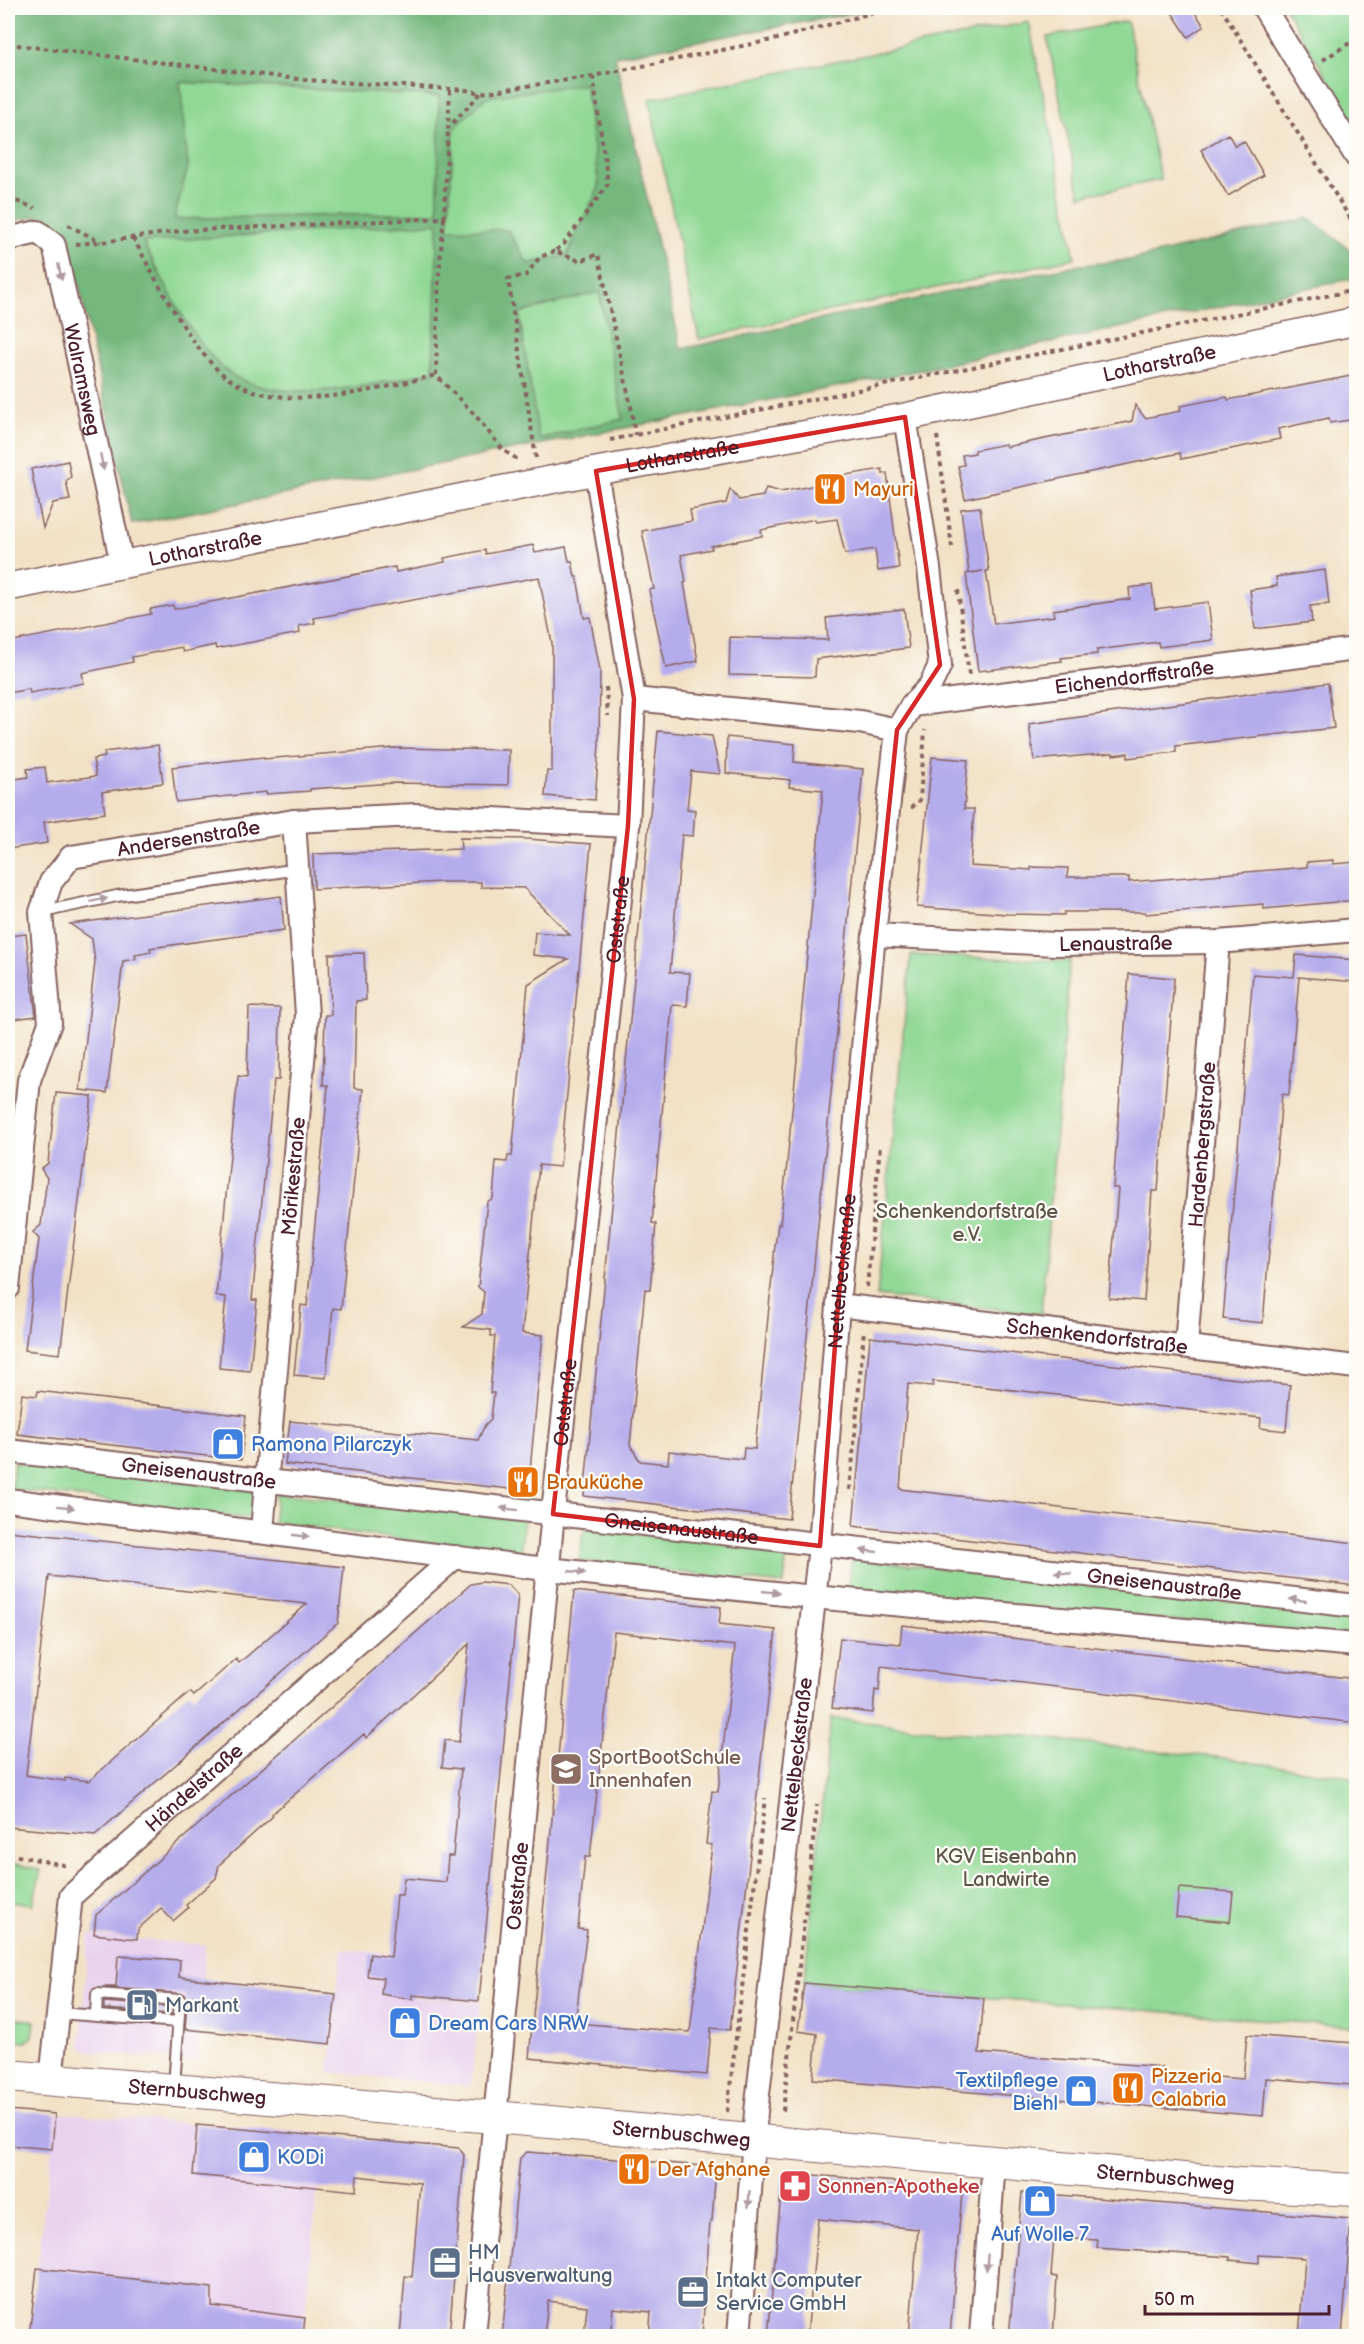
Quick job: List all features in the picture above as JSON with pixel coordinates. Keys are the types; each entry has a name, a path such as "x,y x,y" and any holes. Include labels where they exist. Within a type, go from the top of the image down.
{"main road":[{"name":"Sternbuschweg","path":"8,2076 1239,2184 1356,2190"}],"street":[{"path":"1264,8 1356,156"},
{"path":"8,239 38,232 54,244"},
{"name":"Walramsweg","path":"54,244 122,564"},
{"name":"Lotharstraße","path":"8,587 596,471 905,417 1356,321"},
{"name":"Nettelbeckstraße","path":"739,2337 754,2140 820,1546 838,1305 873,935 897,730 912,705 930,686 940,665 929,568 905,417"},
{"name":"Oststraße","path":"474,2337 553,1514 628,826 634,699 596,471"},
{"name":"Eichendorffstraße","path":"912,705 1356,649"},
{"path":"634,699 860,722 897,730"},
{"name":"Andersenstraße","path":"41,912 51,882 71,857 294,821 416,815 628,826"},
{"name":"Mörikestraße","path":"262,1531 307,1015 294,821"},
{"path":"8,1288 29,1080 50,1023 41,912"},
{"name":"Lenaustraße","path":"873,935 1056,944 1218,942 1356,930"},
{"name":"Hardenbergstraße","path":"1186,1346 1218,942"},
{"name":"Schenkendorfstraße","path":"838,1305 1356,1366"},
{"name":"Gneisenaustraße","path":"8,1451 1356,1606"},
{"path":"8,1500 455,1557 813,1597 1356,1645"},
{"name":"Händelstraße","path":"51,2079 71,1896 455,1557"},
{"path":"981,2337 994,2162"}],"lane":[{"path":"41,912 117,896 298,869"},
{"path":"96,2016 97,1994 180,2001 174,2090"},
{"path":"58,2013 178,2022"}],"path":[{"path":"8,44 306,80 481,93 593,76 777,39 890,8"},
{"path":"1221,8 1356,228"},
{"path":"1305,72 1356,39"},
{"path":"541,482 508,279 526,274 540,257 555,251 564,244 608,184 593,76"},
{"path":"450,90 439,273 436,375 503,450 530,467 541,482"},
{"path":"448,128 481,93"},
{"path":"54,244 102,242 180,231 444,218"},
{"path":"133,238 195,342 220,372 241,386 264,395 315,398 379,389 436,375"},
{"path":"555,251 580,261 598,254 631,408 638,465"},
{"path":"602,442 1356,290"},
{"path":"937,434 952,549"},
{"path":"536,455 547,453"},
{"path":"957,583 972,698"},
{"path":"907,811 920,800 925,724"},
{"path":"849,1499 880,1135"},
{"path":"783,2111 817,1801"},
{"path":"8,1854 97,1871"}],"highlighted area":[{"path":"905,417 940,665 897,730 838,1305 820,1546 553,1514 628,826 634,699 596,471"}],"shaded area":[{"name":"Markant","path":"89,1935 205,1945 197,2061 85,2051 80,2045"},
{"name":"Dream Cars NRW","path":"342,1949 418,1957 415,1997 481,2003 471,2083 468,2086 329,2072"},
{"path":"56,2113 323,2134 303,2336 29,2336"}],"green space":[{"path":"8,8 882,8 615,56 681,349 1073,266 1130,260 1309,218 1356,254 1356,278 887,377 132,524 69,240 39,216 8,222","holes":["180,82 439,96 438,213 174,219 188,167","585,84 599,187 567,255 528,264 508,230 448,229 454,128 486,97","438,223 433,371 385,382 328,390 273,389 248,383 228,372 203,347 180,312 143,242","599,292 623,419 539,439 519,313"]},
{"path":"1285,8 1356,8 1356,126"},
{"path":"1127,21 1161,180 1080,196 1047,37"},
{"path":"1029,22 1075,258 699,339 649,99"},
{"path":"180,82 440,96 438,213 173,219 188,167"},
{"path":"585,83 599,187 567,255 528,264 448,229 454,128 486,97"},
{"path":"438,223 433,371 357,387 328,390 272,389 248,383 227,372 215,361 191,330 143,241"},
{"path":"599,291 624,419 538,439 519,313"},
{"name":"Schenkendorfstraße e.V.","path":"911,955 1070,961 1041,1314 877,1296"},
{"path":"14,1463 256,1490 252,1519 11,1489"},
{"path":"277,1493 524,1520 520,1555 273,1522"},
{"path":"584,1528 787,1550 784,1584 579,1561"},
{"path":"852,1558 1356,1616 1356,1637 847,1591"},
{"name":"KGV Eisenbahn Landwirte","path":"831,1718 948,1732 1027,1736 1217,1757 1356,1778 1356,2027 804,1983"},
{"path":"8,1862 41,1870 33,1904 8,1902"},
{"path":"8,2017 35,2021 33,2037 25,2042 8,2040"}],"building":[{"path":"1169,8 1192,8 1204,26 1188,37"},
{"path":"1228,134 1235,146 1244,141 1264,175 1228,196 1201,150"},
{"path":"1356,375 1356,419 1330,423 1329,418 1278,429 1280,439 1181,459 1180,453 965,499 958,466 964,465 962,455 975,453 975,450 1005,444 1006,447 1132,421 1135,405 1145,418 1181,411 1180,406 1227,397 1228,400"},
{"path":"68,461 71,477 66,481 70,500 53,503 43,528 31,469"},
{"path":"882,469 883,474 887,473 899,568 878,571 875,549 845,554 837,519 816,522 815,519 761,530 762,536 711,546 712,549 681,555 698,661 666,668 649,590 654,589 642,531 692,521 690,510 726,503 730,489 739,500 763,496 766,488 781,492 821,484 820,479"},
{"path":"980,507 994,624 1054,616 1053,610 1130,599 1129,588 1152,585 1155,609 1208,602 1213,640 1159,647 1158,642 1097,650 1097,654 1061,658 1062,661 978,671 966,574 983,571 969,573 961,509"},
{"path":"533,545 535,553 566,547 569,561 572,561 575,577 577,577 584,618 590,617 600,670 599,745 595,800 545,796 547,771 552,771 552,643 539,577 314,618 315,623 299,626 300,633 216,649 215,645 183,652 181,647 132,657 133,662 82,673 84,683 30,693 29,689 8,693 8,642 151,614 150,609 173,605 174,609 395,567 396,572 445,562 444,558 485,550 486,554"},
{"path":"1325,570 1329,604 1310,606 1312,622 1255,629 1250,590 1277,586 1276,577"},
{"path":"904,609 909,648 816,659 815,677 729,675 730,637 828,640 826,618"},
{"path":"1328,683 1334,728 1176,746 1176,752 1128,758 1128,753 1113,755 1113,753 1034,760 1029,724"},
{"path":"658,731 712,736 720,774 691,771 687,809 695,810 693,836 682,835 670,972 690,973 687,1006 672,1005 652,1223 656,1224 650,1290 645,1289 630,1445 640,1461 668,1464 669,1451 743,1459 744,1448 755,1449 775,1246 778,1224 780,1224 787,1163 823,790 789,787 790,780 726,773 727,737 795,744 794,762 863,769 789,1519 584,1496"},
{"path":"158,745 163,783 102,792 105,813 44,822 47,843 8,849 8,780 28,777 27,769 45,767 47,783 96,776 93,759 105,757 104,752"},
{"path":"394,748 509,750 508,785 394,783 310,789 310,791 266,794 266,792 176,802 172,767 264,757 264,759"},
{"path":"932,757 968,760 964,809 974,809 970,866 1031,870 1031,867 1068,868 1067,877 1129,877 1129,882 1307,867 1307,862 1333,860 1333,864 1356,862 1356,900 1264,909 1263,904 1146,914 1145,912 1064,912 1064,915 1007,914 917,907"},
{"path":"460,838 527,839 591,844 560,1167 539,1165 522,1333 543,1335 528,1491 285,1464 290,1421 478,1440 485,1425 491,1419 494,1393 490,1393 495,1336 491,1336 491,1330 463,1327 482,1314 484,1292 478,1287 487,1202 493,1198 496,1161 507,1162 508,1156 512,1156 528,984 568,959 533,955 535,932 570,935 524,888 481,887 481,882 442,882 314,889 313,854 461,849"},
{"path":"281,896 284,930 150,948 151,952 135,955 136,959 123,961 107,1093 80,1090 95,962 92,939 70,924"},
{"path":"26,934 36,1016 8,1020 8,936"},
{"path":"364,953 366,1000 356,1001 354,1088 363,1089 341,1309 333,1308 326,1378 294,1375 301,1305 307,1306 328,1085 323,1085 325,1015 331,1015 329,954"},
{"path":"1296,955 1356,960 1356,982 1299,977 1289,1095 1282,1094 1263,1323 1223,1319 1253,974 1294,977"},
{"path":"1129,974 1174,978 1158,1191 1152,1191 1144,1301 1109,1298 1118,1188 1113,1188"},
{"path":"249,1007 280,1008 279,1080 274,1080 252,1300 257,1300 250,1371 219,1368 226,1297 216,1296 238,1076 247,1077"},
{"path":"56,1093 92,1096 60,1354 25,1350 39,1239 33,1232 41,1225 47,1178 41,1169 48,1163"},
{"path":"870,1337 1290,1385 1286,1431 1260,1428 1261,1418 933,1381 933,1386 908,1384 900,1489 1356,1543 1356,1586 853,1526"},
{"path":"38,1391 246,1416 241,1460 17,1434 22,1394 37,1396"},
{"path":"8,1531 344,1567 338,1623 95,1835 8,1827","holes":["49,1576 307,1604 239,1663 236,1659 194,1696 190,1692 89,1781 65,1778 65,1781 26,1775"]},
{"path":"482,1582 509,1585 518,1595 479,2001 412,1995 412,1999 381,1994 383,1978 367,1976 370,1954 391,1957 397,1895 402,1895 404,1878 446,1882 448,1856 453,1856 461,1769 442,1767 445,1740 459,1742 469,1644 366,1738 364,1734 272,1814 273,1816 219,1865 216,1878 186,1905 188,1908 173,1921 161,1908 138,1929 137,1939 94,1934 96,1915 471,1584"},
{"path":"574,1591 721,1607 719,1624 776,1630 730,2030 711,2028 707,2075 529,2058","holes":["614,1632 735,1646 718,1792 712,1791 706,1844 712,1845 690,2032 575,2023 587,1930 578,1929 585,1857 590,1857"]},
{"path":"902,1625 1356,1679 1356,1723 881,1666 879,1691 875,1690 873,1713 832,1708 840,1638 900,1644"},
{"path":"1179,1888 1233,1892 1230,1922 1176,1917"},
{"path":"118,1956 180,1960 179,1977 336,1994 330,2044 185,2029 187,2001 184,1994 102,1987 116,1987"},
{"path":"804,1983 984,1998 979,2053 1163,2067 1163,2073 1243,2079 1247,2035 1355,2043 1351,2085 1266,2078 1263,2116 813,2079 817,2034 798,2031"},
{"path":"104,2002 172,2007 172,2014 104,2009"},
{"path":"8,2110 55,2114 52,2149 8,2145"},
{"path":"197,2125 459,2148 464,2155 449,2337 400,2337 405,2276 412,2277 420,2183 357,2176 356,2191 193,2175"},
{"path":"527,2152 716,2167 702,2337 649,2337 651,2312 613,2308 610,2337 584,2337 587,2306 548,2301 544,2337 502,2337 520,2158"},
{"path":"789,2173 957,2187 962,2193 950,2337 909,2337 918,2229 818,2219 807,2337 768,2337 782,2181 789,2181"},
{"path":"1022,2192 1351,2219 1342,2337 1299,2337 1305,2258 1259,2255 1259,2263 1230,2260 1230,2257 1097,2248 1098,2240 1054,2238 1051,2276 1057,2277 1053,2337 1009,2337"},
{"path":"37,2268 212,2288 212,2306 305,2318 303,2337 29,2337"}],"place":[{"name":"Mayuri","path":"830,489"},
{"name":"Ramona Pilarczyk","path":"228,1444"},
{"name":"Brauküche","path":"523,1482"},
{"name":"SportBootSchule Innenhafen","path":"566,1769"},
{"name":"Markant","path":"142,2005"},
{"name":"Dream Cars NRW","path":"405,2023"},
{"name":"Pizzeria Calabria","path":"1128,2088"},
{"name":"Textilpflege Biehl","path":"1081,2091"},
{"name":"KODi","path":"254,2157"},
{"name":"Der Afghane","path":"634,2169"},
{"name":"Sonnen-Apotheke","path":"795,2186"},
{"name":"Auf Wolle 7","path":"1040,2201"},
{"name":"HM Hausverwaltung","path":"445,2263"},
{"name":"Intakt Computer Service GmbH","path":"693,2292"}]}
